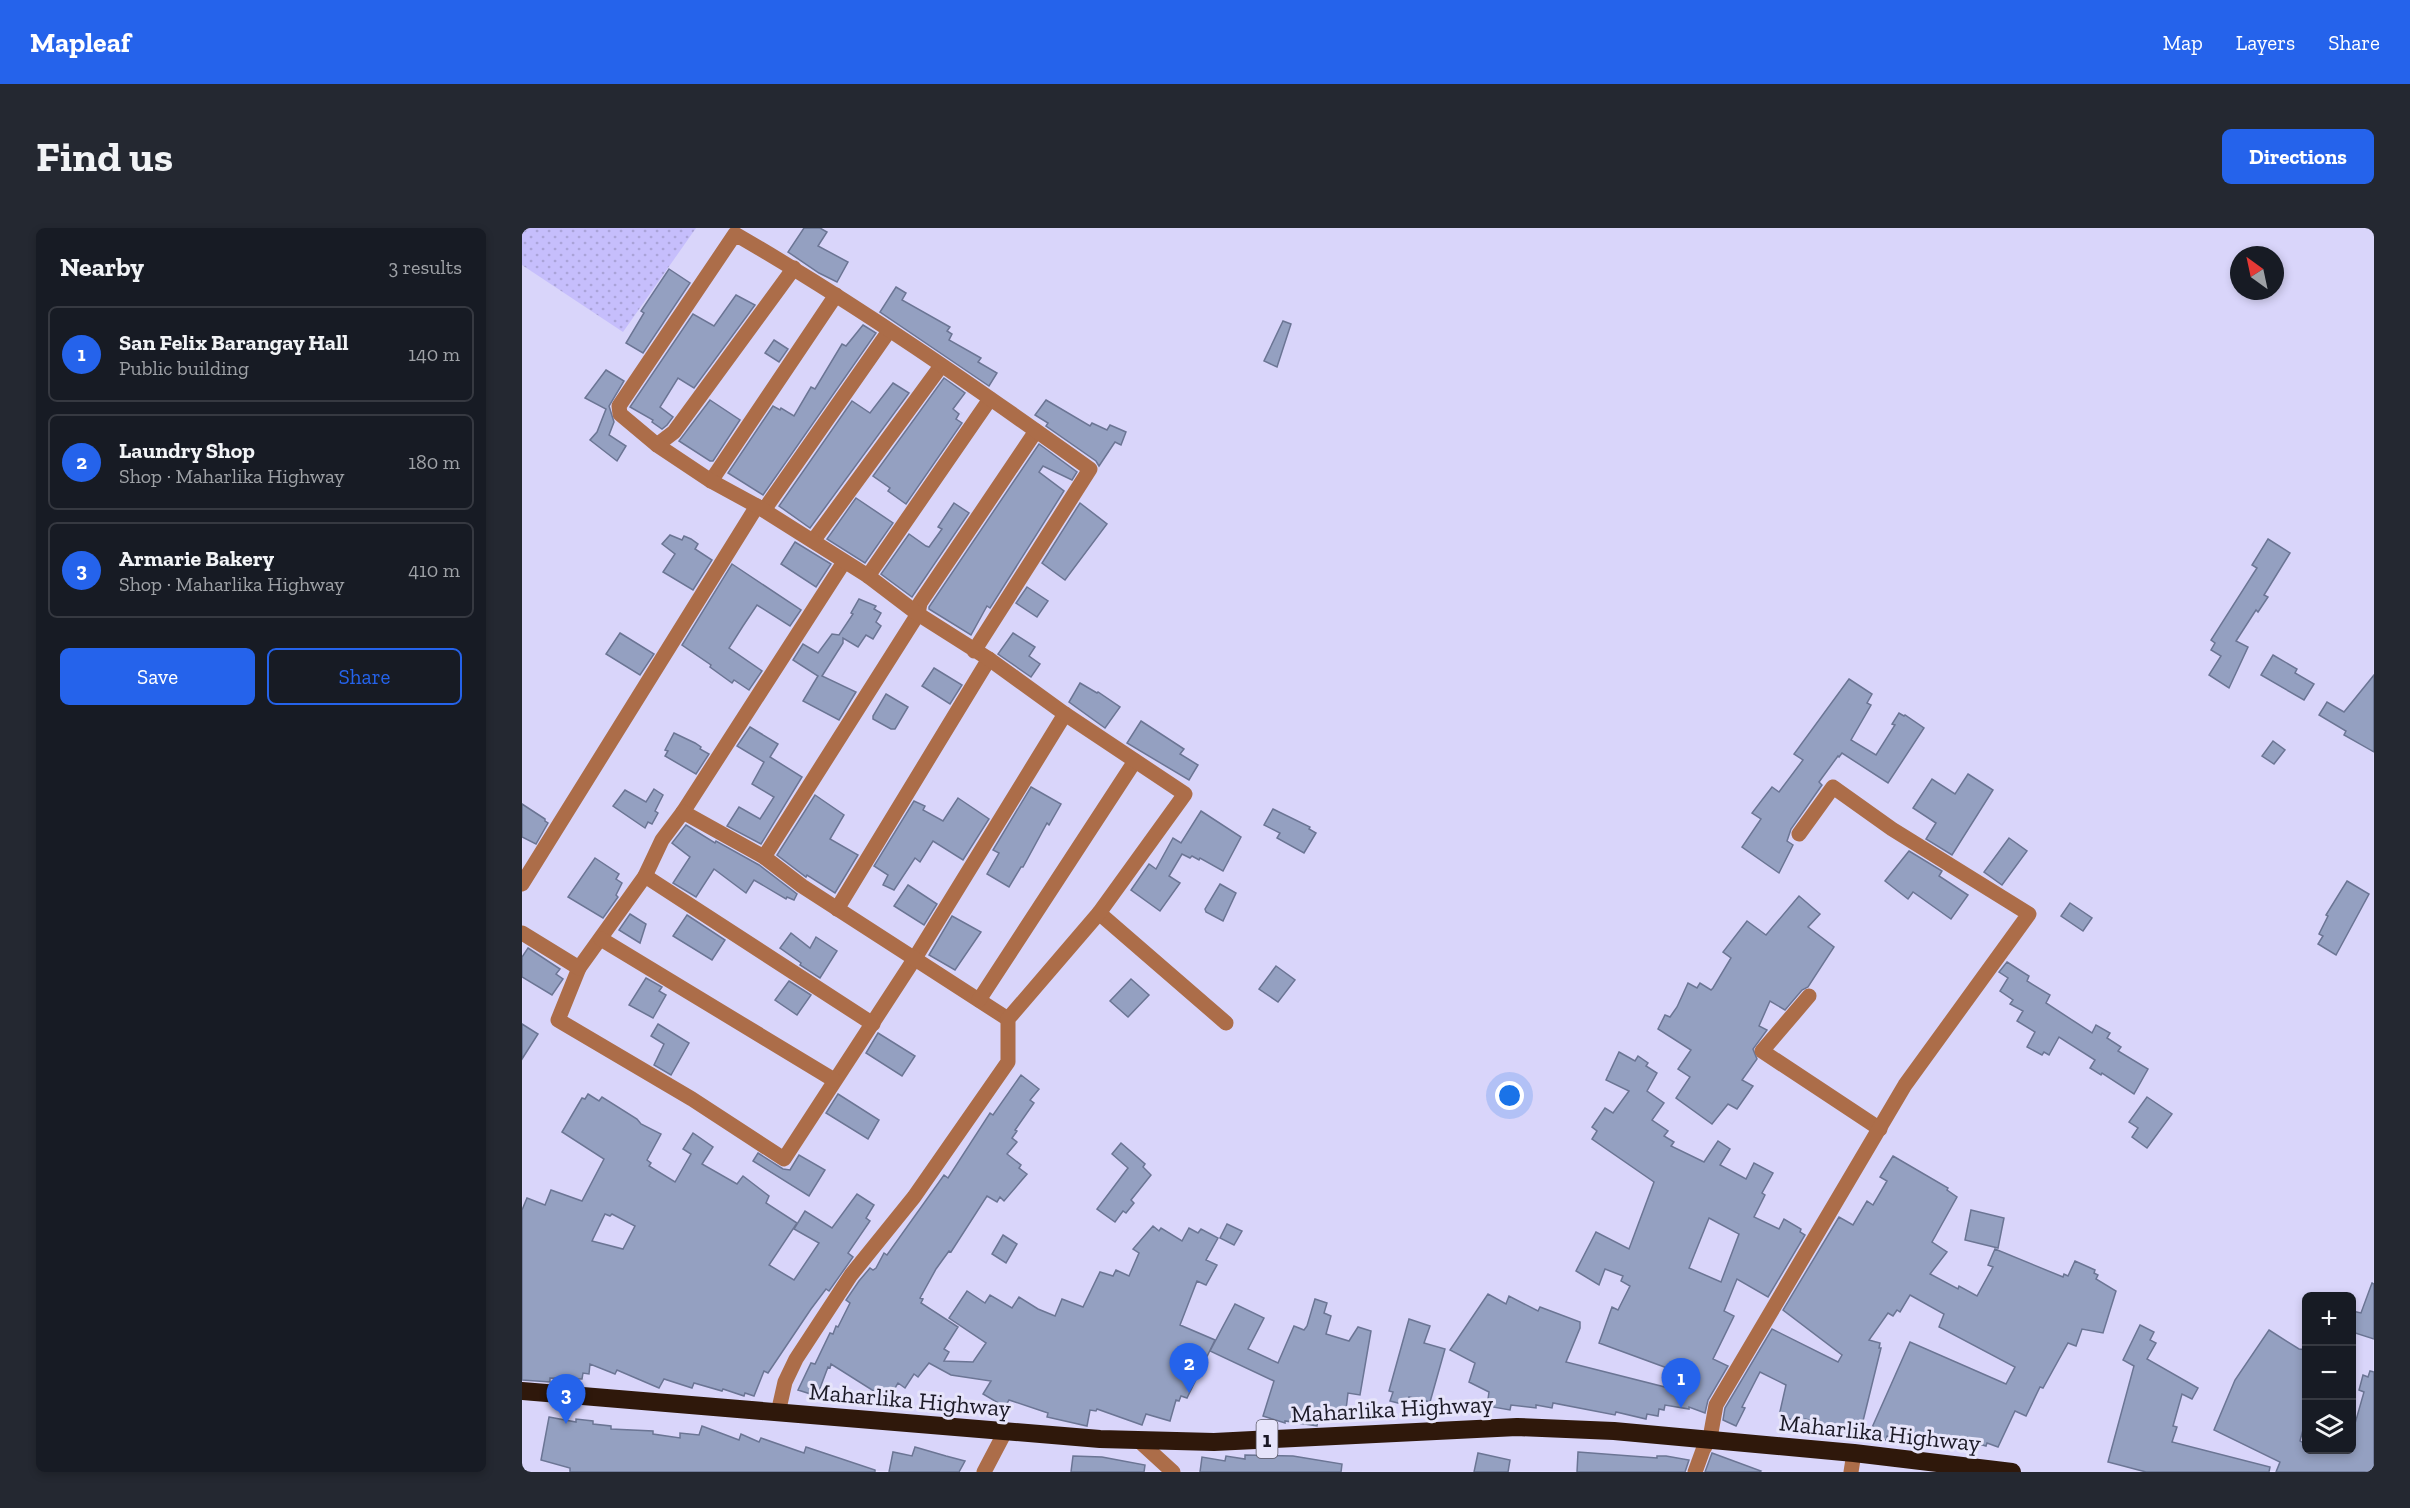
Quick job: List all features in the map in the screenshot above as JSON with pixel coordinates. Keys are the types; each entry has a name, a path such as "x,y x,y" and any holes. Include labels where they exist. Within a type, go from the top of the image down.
{"highway":[{"name":"Maharlika Highway","path":"522,1391 1005,1432 1138,1440 1214,1442 1517,1427 1614,1431 1710,1438 2012,1472"}],"street":[{"path":"778,1413 785,1382 796,1359 851,1275 914,1197 1008,1062 1008,1019 1099,913 1185,794 1065,714 989,659 974,651 918,614 868,576 760,508 711,481 657,445 620,414 618,406 735,234 836,295 1090,469 974,651"},
{"path":"657,445 674,432 794,268"},
{"path":"711,481 836,295"},
{"path":"522,884 760,508 889,331"},
{"path":"813,541 941,366"},
{"path":"868,576 990,399"},
{"path":"764,857 918,614 920,603 1036,431"},
{"path":"844,562 683,812 662,840 645,876 579,968 558,1020 692,1099 784,1159 915,958 1065,714"},
{"path":"837,909 989,659"},
{"path":"979,1000 1135,761"},
{"path":"1695,1472 1710,1438 1716,1405 1905,1085 2029,914 1892,829 1833,787 1799,834"},
{"path":"683,812 764,857 837,909 1008,1019"},
{"path":"645,876 873,1024"},
{"path":"1099,913 1226,1023"},
{"path":"522,933 579,968"},
{"path":"601,939 834,1080"},
{"path":"1809,996 1762,1051 1880,1129"},
{"path":"984,1472 1005,1432"},
{"path":"1138,1440 1173,1472"},
{"path":"1851,1472 1854,1453"}],"shaded area":[{"path":"522,228 696,228 623,332 522,265"}],"building":[{"path":"804,228 820,228 827,232 818,246 848,262 837,282 788,252"},
{"path":"669,269 690,283 643,353 626,343 644,313 641,311"},
{"path":"896,287 906,293 902,300 950,327 947,331 952,334 949,340 981,358 978,362 997,373 989,386 880,312"},
{"path":"736,295 755,305 694,388 678,378 660,407 673,417 667,425 662,429 652,422 653,420 630,407 693,314 714,326"},
{"path":"1283,321 1291,324 1277,367 1264,361"},
{"path":"863,325 876,333 763,495 728,473 773,406 794,416 811,387 815,389 842,344 846,346"},
{"path":"774,340 788,349 779,362 765,353"},
{"path":"606,370 624,381 609,406 614,422 609,435 626,446 617,461 590,440 597,432 606,409 585,398"},
{"path":"944,378 965,393 953,409 959,414 956,419 962,423 906,504 888,491 890,488 873,476"},
{"path":"893,383 909,393 810,528 779,506 852,401 870,413"},
{"path":"710,400 740,420 713,461 679,441"},
{"path":"1046,400 1090,426 1092,423 1107,430 1110,425 1126,432 1121,445 1115,442 1099,466 1096,461 1046,426 1048,423 1035,415"},
{"path":"1039,444 1077,472 1072,480 1043,466 1039,472 1064,491 990,608 987,606 971,635 929,607"},
{"path":"856,498 893,523 865,563 827,539"},
{"path":"954,503 969,513 912,597 881,574 909,534 929,547 942,529 938,527"},
{"path":"1080,503 1107,524 1065,580 1042,563"},
{"path":"670,535 682,540 684,536 691,539 698,544 695,549 712,560 693,590 663,572 675,554 662,544"},
{"path":"2268,539 2290,553 2264,595 2268,597 2258,612 2256,610 2236,641 2248,647 2229,688 2209,675 2221,656 2211,650 2215,643 2211,640 2257,568 2252,565"},
{"path":"795,542 831,564 816,587 781,564"},
{"path":"732,564 801,610 790,626 757,605 743,626 729,648 762,671 749,690 734,680 732,683 682,645"},
{"path":"1027,587 1048,601 1037,617 1016,603"},
{"path":"859,599 876,606 874,609 881,613 876,622 881,626 873,639 866,635 858,647 843,638 843,643 822,676 856,692 839,720 803,701 818,676 793,660 803,644 818,653 832,634 839,635 853,614 851,613"},
{"path":"620,633 654,654 640,675 606,654"},
{"path":"1013,633 1035,647 1029,656 1040,664 1031,677 998,654"},
{"path":"2273,655 2297,669 2295,673 2314,684 2304,700 2261,675"},
{"path":"934,668 962,685 950,704 922,686"},
{"path":"2374,675 2374,752 2344,735 2346,731 2319,715 2327,702 2344,712"},
{"path":"1849,679 1872,694 1867,703 1871,705 1851,740 1876,755 1895,725 1892,724 1899,713 1924,728 1888,783 1842,753 1838,756 1819,782 1822,785 1791,829 1787,841 1793,845 1779,873 1742,847 1761,819 1752,813 1772,787 1779,792 1803,760 1794,754"},
{"path":"1080,683 1120,707 1105,728 1069,702"},
{"path":"886,694 908,707 895,729 873,719"},
{"path":"1141,721 1184,749 1180,754 1198,765 1189,780 1127,743"},
{"path":"750,727 778,744 770,757 802,777 761,844 727,826 739,807 760,819 774,797 752,784 764,762 737,746"},
{"path":"674,733 695,743 709,754 696,774 665,756 668,751 665,750"},
{"path":"2273,741 2285,750 2274,764 2262,756"},
{"path":"1968,774 1993,790 1952,855 1926,839 1936,823 1913,808 1932,779 1955,794"},
{"path":"1031,787 1061,804 1009,887 987,874 999,853 993,850"},
{"path":"654,789 663,795 655,811 658,813 652,824 648,822 645,828 613,806 625,790 646,802"},
{"path":"815,795 844,815 830,839 858,855 835,893 807,875 806,877 777,855"},
{"path":"958,798 989,819 963,860 933,841 920,862 915,858 894,890 883,885 888,875 874,866 914,801 925,806 923,810 943,821"},
{"path":"522,804 548,823 536,844 522,837"},
{"path":"1273,809 1310,827 1309,829 1316,833 1304,853 1277,838 1280,833 1264,825"},
{"path":"1201,811 1241,837 1223,871 1200,858 1199,860 1192,856 1190,858 1182,854 1169,876 1180,883 1160,911 1131,890 1149,864 1156,869 1173,838 1181,843"},
{"path":"686,825 715,843 716,841 759,865 797,894 794,900 787,897 786,899 754,880 746,893 714,869 696,897 673,883 690,857 672,843"},
{"path":"2009,838 2027,851 2002,885 1984,872"},
{"path":"1909,851 1942,871 1939,876 1968,895 1951,919 1913,892 1908,899 1885,881"},
{"path":"595,858 619,874 616,879 622,883 616,895 618,897 603,918 568,897"},
{"path":"2347,881 2369,894 2336,955 2318,944 2323,936 2319,934 2328,916 2326,915"},
{"path":"1220,884 1236,893 1223,921 1206,912 1205,909"},
{"path":"908,885 937,904 924,925 894,906"},
{"path":"1799,896 1820,914 1808,927 1834,947 1808,987 1802,990 1785,1010 1770,1001 1759,1026 1767,1030 1753,1049 1757,1059 1742,1080 1753,1086 1737,1109 1728,1104 1712,1124 1676,1098 1690,1077 1678,1069 1691,1050 1658,1029 1665,1015 1670,1017 1677,1007 1688,983 1697,988 1700,983 1711,990 1713,988 1731,958 1723,952 1747,921 1766,935"},
{"path":"2070,903 2092,918 2083,931 2061,916"},
{"path":"630,914 646,924 640,943 619,930"},
{"path":"687,915 725,940 712,960 673,936"},
{"path":"952,916 981,932 955,970 929,955"},
{"path":"791,933 810,948 816,937 837,951 820,978 780,948"},
{"path":"528,948 560,969 556,974 563,979 552,995 522,977 522,957"},
{"path":"2007,962 2029,976 2027,981 2050,995 2046,1003 2092,1033 2096,1025 2110,1033 2107,1038 2121,1047 2118,1051 2148,1069 2134,1094 2102,1073 2101,1075 2090,1068 2095,1060 2059,1037 2049,1055 2044,1052 2042,1055 2027,1047 2035,1032 2017,1021 2023,1011 2010,1004 2013,1000 2000,991 2008,978 1999,972"},
{"path":"1276,966 1295,980 1278,1002 1259,989"},
{"path":"646,978 662,987 659,991 666,995 653,1018 629,1005"},
{"path":"1131,979 1149,995 1128,1017 1110,1001"},
{"path":"789,981 811,995 797,1015 775,1000"},
{"path":"522,1024 538,1034 522,1059"},
{"path":"658,1024 689,1043 671,1075 654,1065 664,1044 651,1036"},
{"path":"878,1033 915,1056 902,1076 866,1053"},
{"path":"1619,1052 1635,1061 1638,1056 1648,1063 1646,1066 1657,1073 1647,1091 1664,1103 1652,1120 1668,1131 1664,1136 1674,1142 1671,1146 1704,1162 1718,1141 1730,1149 1720,1165 1746,1179 1754,1163 1773,1173 1762,1193 1765,1195 1754,1217 1779,1229 1784,1219 1801,1229 1800,1232 1805,1235 1768,1297 1737,1279 1724,1311 1734,1316 1713,1359 1728,1366 1708,1400 1705,1413 1689,1407 1689,1409 1665,1405 1664,1410 1659,1409 1658,1416 1647,1414 1646,1419 1616,1412 1615,1415 1553,1403 1552,1408 1536,1405 1536,1408 1511,1405 1510,1410 1487,1406 1489,1392 1469,1382 1475,1363 1450,1350 1488,1294 1506,1304 1509,1296 1538,1311 1540,1307 1580,1322 1580,1328 1566,1362 1673,1389 1678,1372 1599,1343 1612,1307 1618,1310 1630,1286 1621,1281 1623,1276 1605,1269 1599,1285 1576,1271 1596,1232 1629,1249 1654,1182 1592,1139 1597,1131 1592,1127 1605,1108 1613,1113 1629,1091 1606,1080","holes":["1709,1218 1739,1234 1721,1282 1689,1268"]},
{"path":"1021,1075 1039,1089 1030,1100 1034,1103 1015,1130 1017,1131 1012,1138 1017,1142 1007,1154 1021,1165 1019,1168 1027,1174 1004,1201 1000,1197 997,1202 987,1196 951,1252 949,1251 936,1269 920,1298 923,1299 921,1303 958,1327 944,1349 949,1352 944,1361 973,1362 986,1343 949,1318 967,1291 985,1303 990,1295 1012,1308 1019,1297 1055,1316 1062,1299 1083,1307 1100,1272 1113,1276 1116,1270 1129,1276 1139,1253 1133,1249 1153,1226 1159,1231 1161,1228 1182,1241 1189,1228 1198,1233 1201,1229 1218,1238 1206,1260 1217,1265 1206,1285 1197,1281 1180,1325 1215,1340 1187,1398 1181,1396 1179,1401 1176,1400 1170,1421 1146,1414 1142,1425 1097,1409 1096,1411 1090,1410 1087,1426 1047,1417 1048,1413 1009,1400 1005,1407 983,1394 991,1381 951,1375 929,1363 918,1377 914,1374 905,1388 898,1383 886,1403 875,1397 877,1393 831,1364 817,1396 798,1390 811,1363 815,1364 830,1333 833,1334 836,1326 838,1327 850,1303 846,1300 859,1281 870,1268 873,1270 876,1268 884,1253 887,1255 944,1175 948,1178 990,1113 993,1115"},
{"path":"588,1094 599,1101 602,1097 637,1119 641,1124 661,1134 647,1160 651,1163 649,1166 675,1182 691,1154 683,1149 693,1133 713,1147 702,1164 737,1184 743,1176 769,1196 766,1203 797,1223 769,1265 794,1280 819,1243 794,1229 805,1211 832,1228 857,1194 874,1205 866,1218 870,1221 848,1253 853,1257 829,1291 826,1289 811,1309 768,1373 764,1371 754,1396 745,1393 744,1396 694,1383 692,1388 664,1379 659,1388 617,1370 615,1374 590,1364 589,1374 583,1373 582,1379 550,1378 550,1382 522,1380 522,1210 527,1198 545,1205 551,1190 582,1201 604,1159 562,1132 582,1098 585,1099","holes":["605,1214 610,1216 612,1214 635,1226 623,1249 592,1241"]},
{"path":"838,1094 879,1120 868,1139 826,1113"},
{"path":"2147,1097 2172,1114 2147,1148 2132,1137 2138,1128 2129,1122"},
{"path":"1121,1143 1145,1164 1143,1167 1151,1175 1131,1200 1134,1203 1126,1213 1123,1211 1115,1222 1097,1209 1128,1168 1112,1154"},
{"path":"758,1153 783,1169 790,1170 799,1155 825,1170 809,1196 753,1161"},
{"path":"1893,1156 1948,1188 1947,1190 1957,1197 1932,1242 1947,1252 1930,1274 1958,1289 1959,1286 1977,1296 1993,1267 1988,1265 1995,1249 2063,1277 2064,1274 2068,1276 2075,1261 2095,1270 2094,1273 2098,1275 2096,1279 2116,1291 2103,1333 2082,1329 2076,1346 2068,1343 2043,1388 2040,1387 2026,1416 2015,1411 1998,1447 1987,1443 1986,1446 1979,1444 1977,1449 1967,1444 1965,1448 1936,1436 1935,1441 1907,1434 1906,1439 1887,1436 1886,1440 1869,1436 1868,1441 1840,1434 1841,1428 1805,1419 1804,1423 1779,1416 1786,1385 1760,1372 1742,1407 1745,1408 1736,1426 1723,1420 1725,1408 1772,1329 1838,1362 1842,1355 1783,1310 1839,1217 1853,1225 1867,1201 1873,1205 1887,1181 1880,1177","holes":["1910,1295 1944,1314 1939,1327 2015,1367 2006,1384 1910,1342 1870,1432 1871,1428 1862,1425 1881,1348 1879,1348 1880,1343 1869,1340 1888,1313 1893,1316 1897,1310 1900,1312"]},
{"path":"1971,1210 2004,1218 1998,1248 1965,1240"},
{"path":"1227,1224 1242,1231 1234,1245 1220,1238"},
{"path":"1003,1235 1017,1244 1006,1263 992,1254"},
{"path":"2372,1283 2374,1284 2374,1339 2356,1333 2356,1312 2361,1313"},
{"path":"1315,1299 1327,1303 1324,1313 1331,1316 1326,1334 1349,1341 1358,1327 1371,1331 1360,1395 1348,1393 1345,1418 1319,1413 1317,1426 1285,1421 1285,1423 1263,1416 1274,1381 1210,1351 1235,1304 1264,1318 1248,1349 1278,1363 1294,1326 1304,1330 1307,1326"},
{"path":"1409,1319 1430,1326 1424,1343 1445,1349 1430,1402 1409,1397 1406,1405 1390,1401 1393,1392 1389,1391"},
{"path":"2140,1325 2154,1332 2150,1340 2156,1343 2147,1359 2198,1388 2192,1399 2182,1394 2173,1426 2177,1427 2172,1442 2270,1467 2269,1472 2146,1472 2108,1462 2134,1366 2123,1360"},
{"path":"2269,1330 2302,1349 2302,1434 2300,1441 2302,1442 2302,1454 2356,1454 2356,1420 2364,1392 2359,1390 2363,1375 2368,1377 2370,1371 2374,1372 2374,1472 2276,1472 2280,1462 2214,1430 2235,1380"},
{"path":"549,1417 576,1422 576,1419 593,1421 593,1424 611,1426 611,1429 653,1431 653,1434 680,1438 680,1433 699,1435 702,1426 739,1440 741,1434 759,1442 761,1438 804,1453 806,1447 875,1470 875,1472 570,1472 570,1468 541,1460"},
{"path":"915,1447 965,1461 959,1472 889,1472 893,1452 912,1456"},
{"path":"1578,1452 1657,1458 1657,1456 1666,1456 1689,1460 1685,1472 1577,1472"},
{"path":"1478,1453 1510,1460 1508,1472 1474,1472"},
{"path":"1712,1453 1761,1471 1705,1472"},
{"path":"1245,1455 1293,1456 1342,1464 1341,1472 1200,1472 1202,1457 1225,1461 1226,1456 1245,1459"},
{"path":"1073,1456 1102,1457 1145,1465 1144,1472 1071,1472"}],"place":[{"name":"Laundry Shop","path":"1189,1393"},
{"name":"San Felix Barangay Hall","path":"1681,1408"},
{"name":"Armarie Bakery","path":"566,1424"}]}
